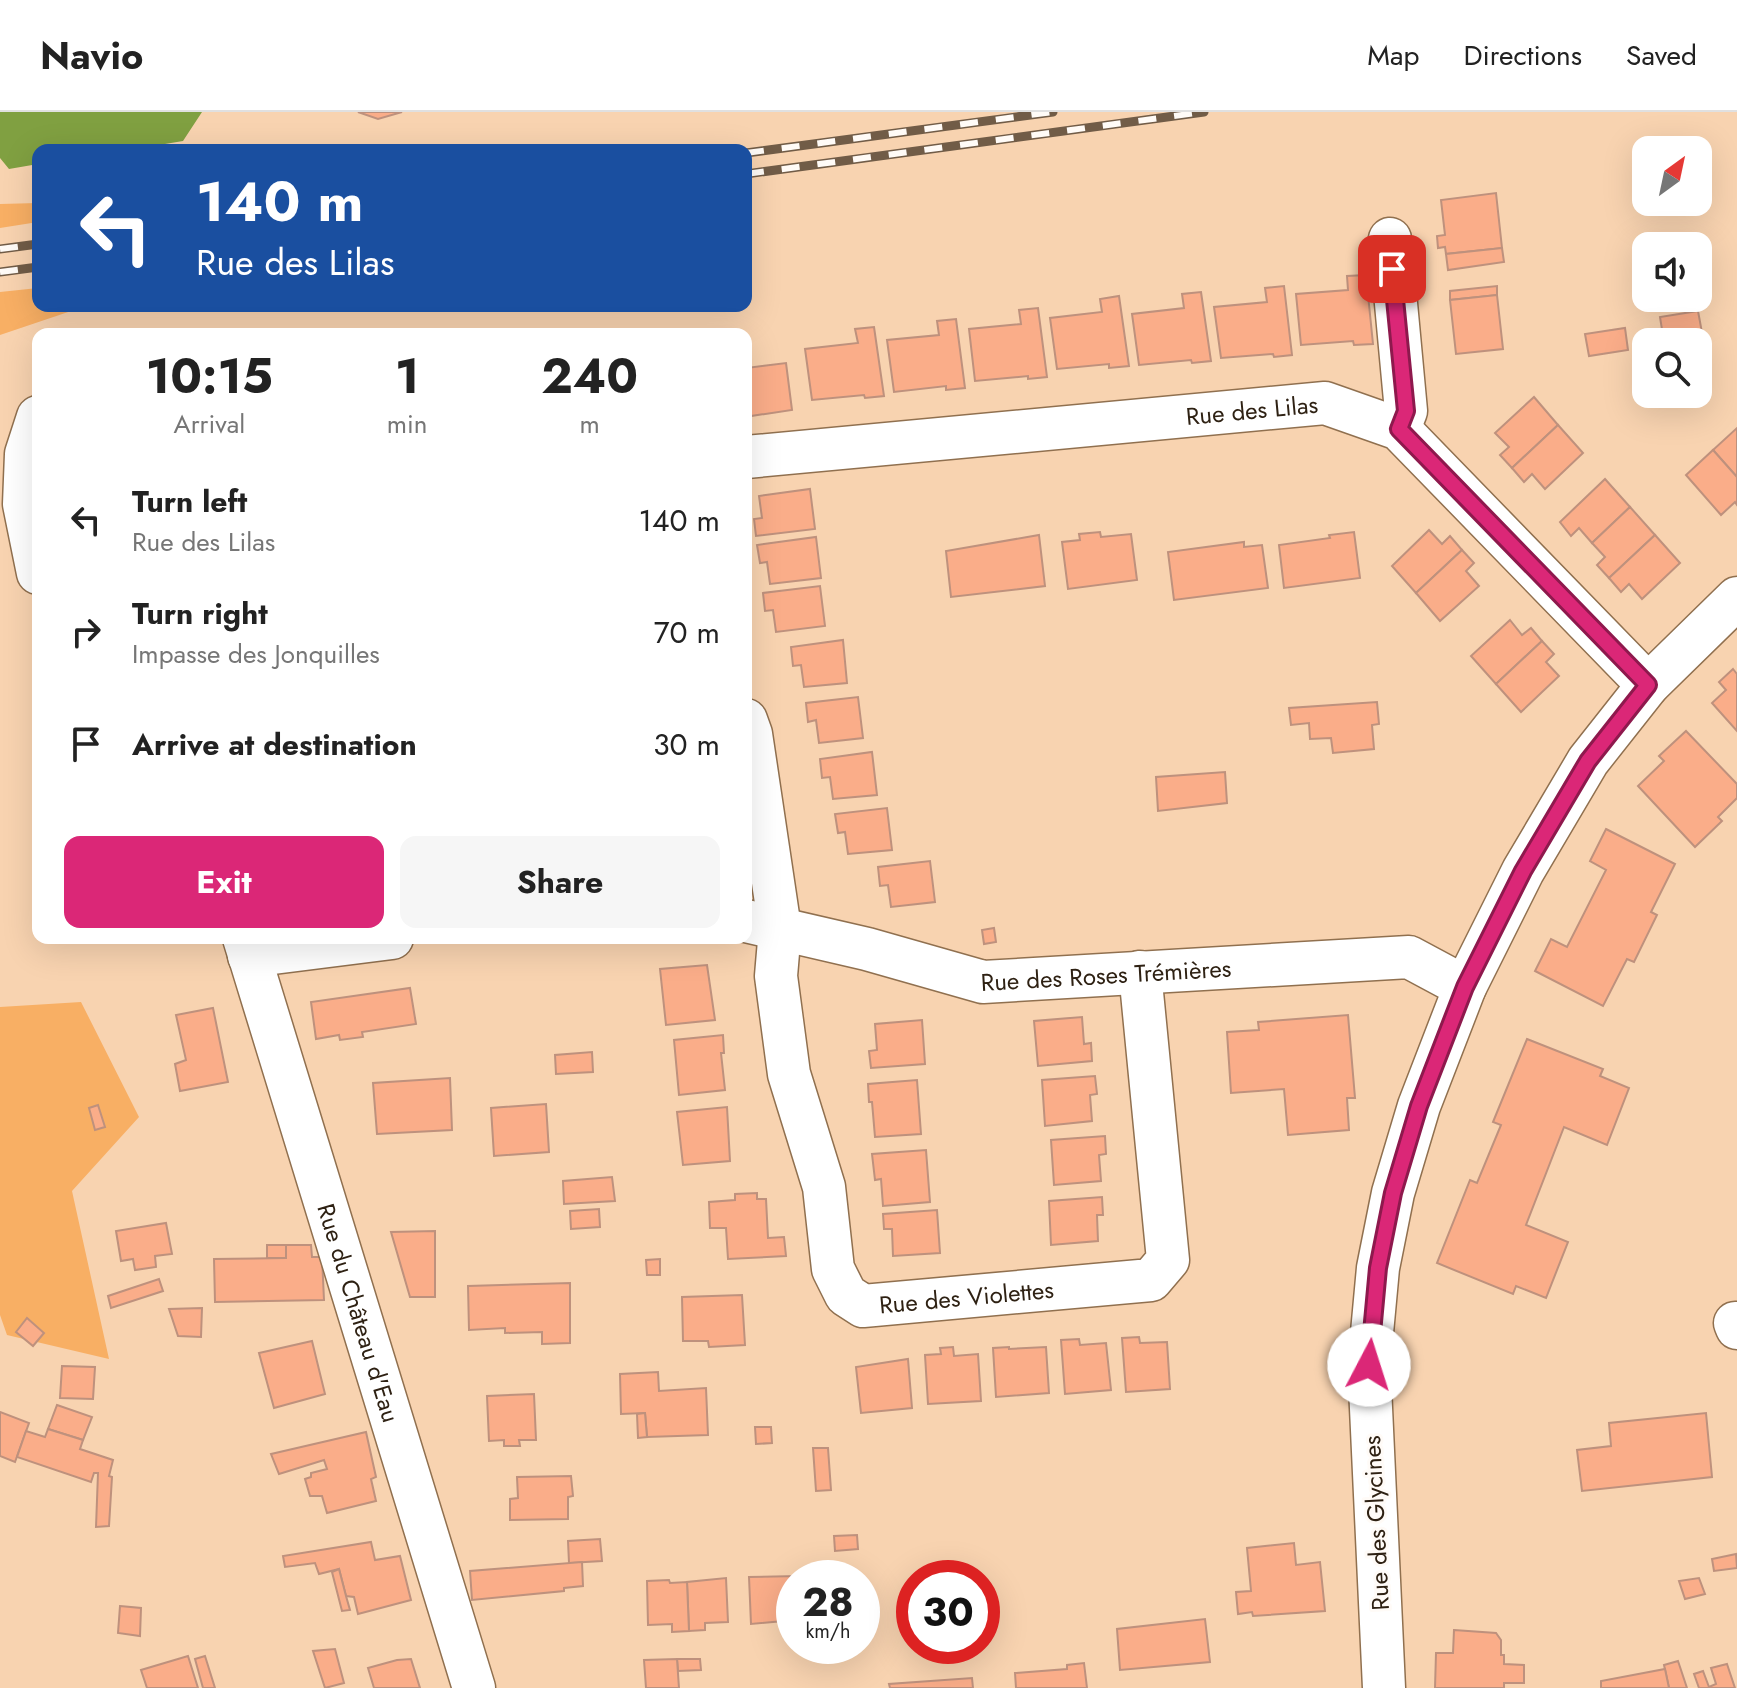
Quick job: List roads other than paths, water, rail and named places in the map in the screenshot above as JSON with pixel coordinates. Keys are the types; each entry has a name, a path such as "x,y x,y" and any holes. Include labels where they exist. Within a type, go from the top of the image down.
{"street":[{"path":"1391,254 1406,411 1399,429"},
{"name":"Rue des Lilas","path":"752,456 1325,403 1399,429 1648,685"},
{"path":"32,436 26,454 24,504 32,543"},
{"name":"Rue des Glycines","path":"1384,1688 1369,1365 1378,1268 1393,1193 1419,1106 1465,987 1523,871 1588,761 1648,685 1737,598"},
{"path":"752,750 763,925"},
{"name":"Rue des Roses Trémières","path":"763,925 867,949 983,982 1409,957 1465,987"},
{"name":"Rue des Violettes","path":"763,925 776,976 789,1074 824,1187 833,1269 846,1295 863,1306 1151,1280 1168,1260 1140,972"},
{"path":"246,947 295,944"},
{"name":"Rue du Château d'Eau","path":"246,947 474,1688"}],"railway":[{"path":"752,152 1053,112"},
{"path":"752,173 1204,112"},
{"path":"0,249 32,245"},
{"path":"0,272 32,268"}]}
